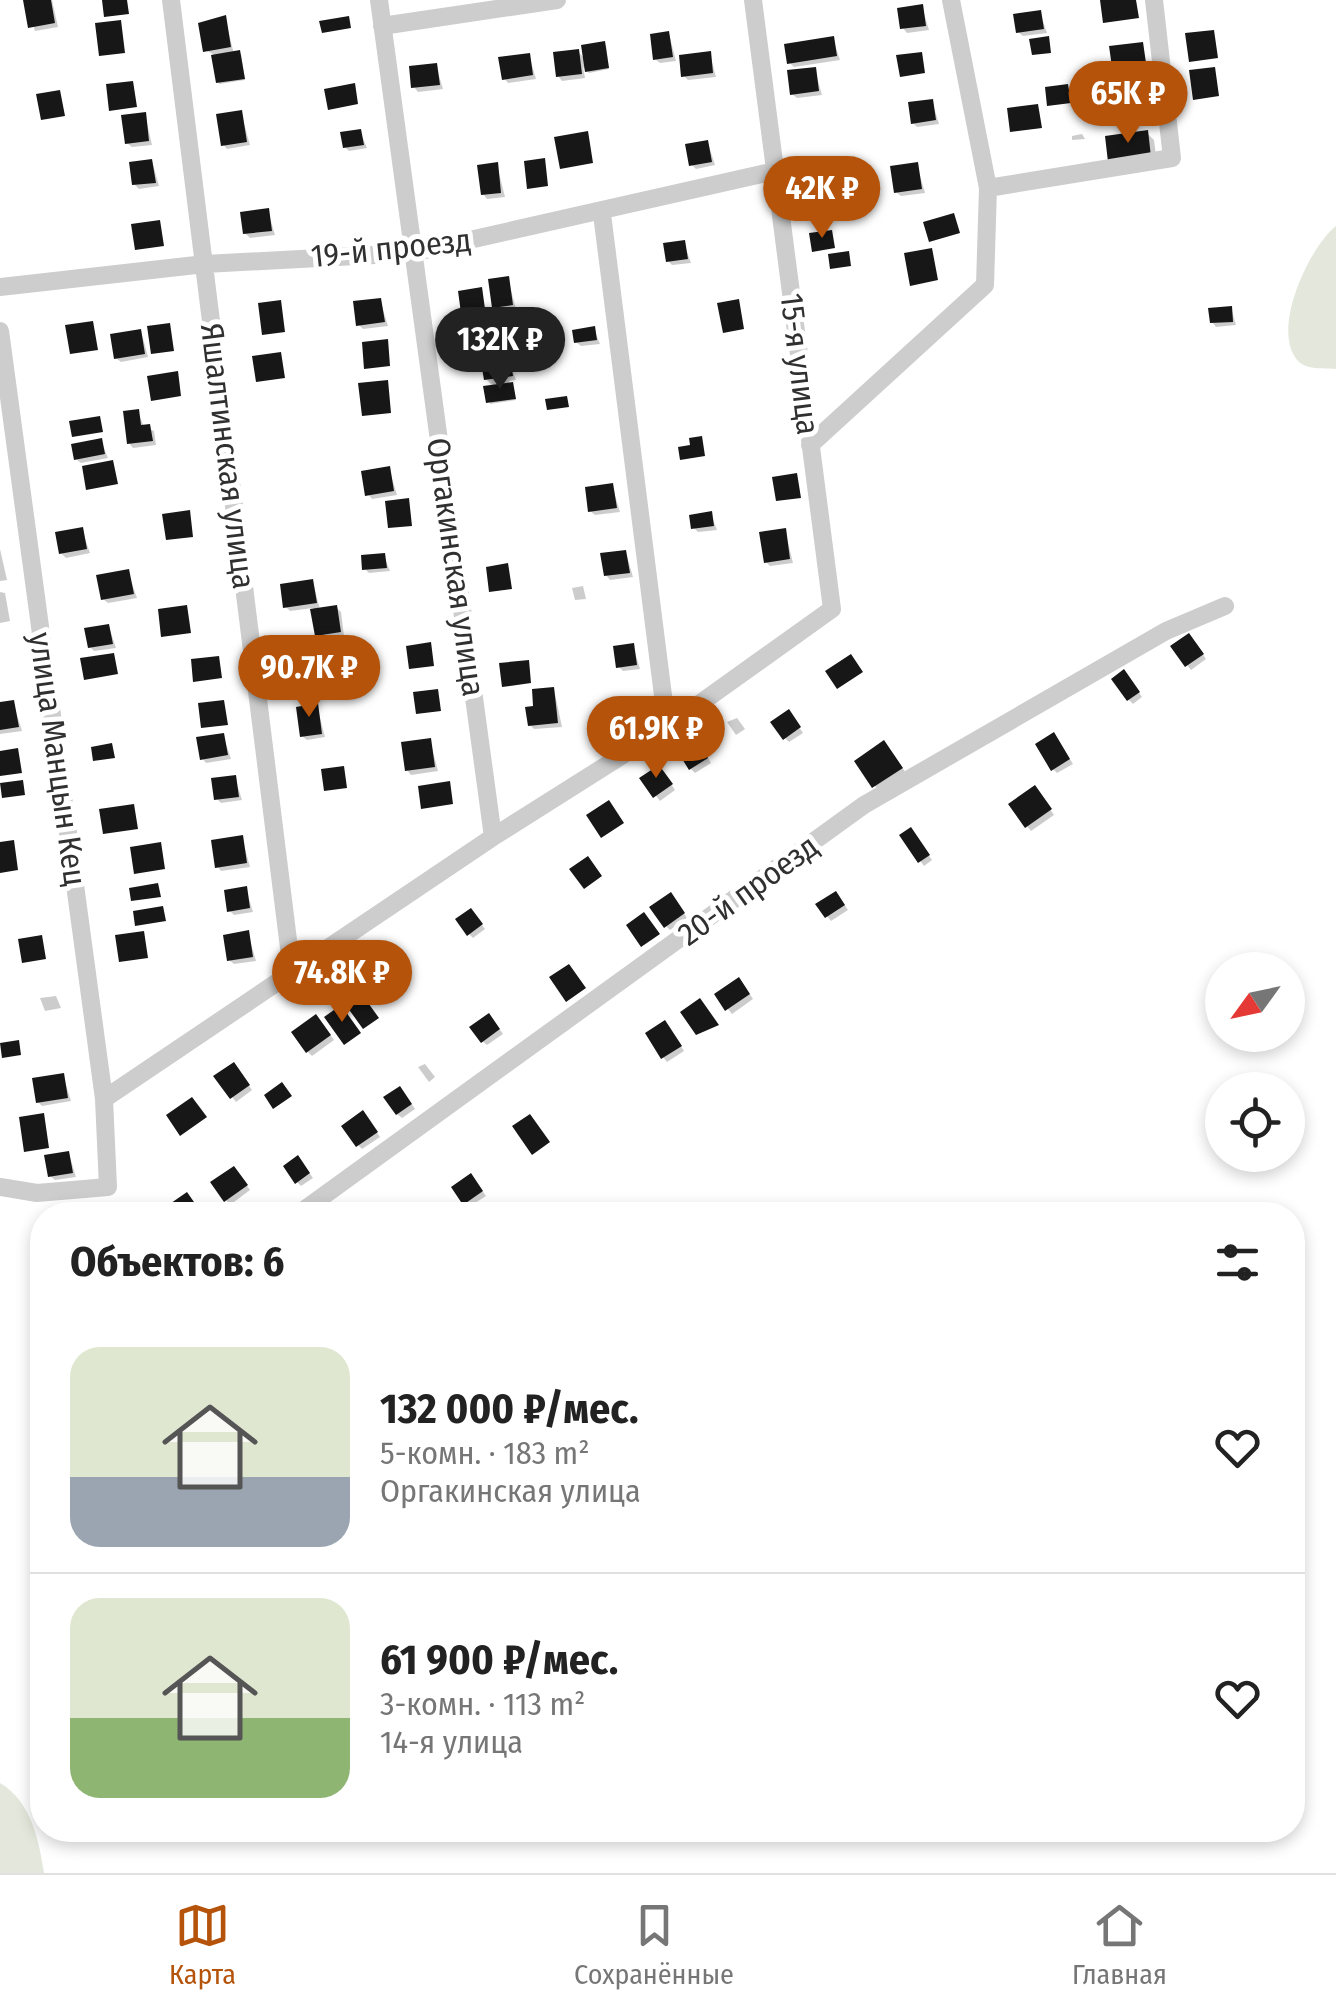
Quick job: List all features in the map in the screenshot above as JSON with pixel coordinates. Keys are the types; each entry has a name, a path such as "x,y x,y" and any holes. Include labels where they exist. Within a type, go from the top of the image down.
{"street":[{"name":"Яшалтинская улица","path":"172,0 292,972"},
{"name":"Оргакинская улица","path":"379,0 493,837"},
{"path":"382,26 557,0"},
{"name":"15-я улица","path":"667,727 832,609 753,0"},
{"path":"810,445 985,285 988,188 951,0"},
{"path":"988,188 1172,158 1154,0"},
{"name":"19-й проезд","path":"0,287 204,264 412,252 602,214 775,171"},
{"path":"104,1099 493,837 667,727 602,214"},
{"name":"улица Манцын Кец","path":"0,331 104,1099 108,1187 37,1193 0,1187"},
{"name":"20-й проезд","path":"315,1202 864,806 1166,631 1225,606"}],"shaded area":[{"path":"1336,226 1336,369 1311,367 1298,361 1290,347 1291,311 1305,270"},
{"path":"0,1783 26,1811 30,1842 37,1842 44,1873 0,1873"}],"building":[{"path":"23,0 51,0 55,23 28,28"},
{"path":"102,0 127,0 129,14 104,17"},
{"path":"1100,0 1136,0 1139,18 1103,23"},
{"path":"923,4 926,26 900,29 897,8"},
{"path":"1041,10 1044,29 1016,33 1013,14"},
{"path":"226,15 231,47 203,52 198,23"},
{"path":"349,16 351,28 322,33 319,21"},
{"path":"121,20 125,53 99,56 95,23"},
{"path":"1214,30 1218,58 1189,62 1185,33"},
{"path":"669,31 673,57 653,60 650,34"},
{"path":"834,36 837,56 787,64 784,44"},
{"path":"1049,36 1051,53 1032,55 1029,39"},
{"path":"605,41 609,68 585,72 581,45"},
{"path":"1143,42 1146,63 1112,67 1109,46"},
{"path":"579,49 582,74 556,77 553,52"},
{"path":"240,50 245,79 216,83 211,55"},
{"path":"711,51 713,73 681,77 679,55"},
{"path":"922,52 925,73 900,77 896,55"},
{"path":"530,53 533,75 502,80 498,57"},
{"path":"437,63 440,85 411,88 409,66"},
{"path":"816,67 819,91 790,95 787,70"},
{"path":"1215,67 1219,96 1193,100 1189,70"},
{"path":"133,81 137,107 109,111 106,84"},
{"path":"355,83 358,104 328,110 324,89"},
{"path":"1068,84 1071,103 1047,106 1045,87"},
{"path":"60,90 65,116 41,120 36,94"},
{"path":"933,99 936,120 911,124 908,102"},
{"path":"1038,104 1042,128 1010,132 1007,108"},
{"path":"242,110 247,142 221,146 216,114"},
{"path":"146,112 149,141 125,144 121,115"},
{"path":"361,129 364,145 343,148 340,132"},
{"path":"1148,130 1151,157 1108,162 1105,136"},
{"path":"588,131 593,163 560,169 554,137"},
{"path":"708,140 712,162 689,166 685,144"},
{"path":"545,158 548,186 527,189 524,161"},
{"path":"152,159 156,183 132,185 129,162"},
{"path":"830,161 834,185 807,189 803,165"},
{"path":"498,162 501,193 481,195 477,165"},
{"path":"918,162 922,189 894,193 890,166"},
{"path":"269,208 272,231 243,234 240,212"},
{"path":"954,213 960,233 929,242 923,222"},
{"path":"160,220 164,246 135,250 131,224"},
{"path":"832,230 835,248 812,252 809,233"},
{"path":"685,240 688,259 666,262 663,243"},
{"path":"932,248 938,280 910,286 904,253"},
{"path":"849,251 851,266 830,269 828,254"},
{"path":"509,276 513,305 492,308 488,279"},
{"path":"482,287 485,309 461,313 458,291"},
{"path":"381,298 385,322 356,326 353,301"},
{"path":"739,299 744,329 723,333 717,303"},
{"path":"281,300 285,332 262,335 258,303"},
{"path":"1232,306 1233,322 1210,323 1208,308"},
{"path":"93,321 98,350 70,354 65,325"},
{"path":"170,323 174,351 151,354 147,326"},
{"path":"595,326 597,340 574,343 572,330"},
{"path":"141,329 145,354 114,359 110,334"},
{"path":"388,339 390,366 364,369 362,342"},
{"path":"281,352 285,378 256,382 252,356"},
{"path":"510,358 513,376 484,380 481,362"},
{"path":"178,371 181,396 151,401 147,376"},
{"path":"388,380 391,413 362,416 358,383"},
{"path":"513,382 516,399 486,403 483,386"},
{"path":"567,396 569,407 547,410 545,399"},
{"path":"139,409 141,425 150,424 153,441 127,444 123,411"},
{"path":"100,416 103,432 72,437 69,421"},
{"path":"702,436 705,456 680,460 678,447 690,445 689,438"},
{"path":"102,438 105,454 74,460 71,444"},
{"path":"113,460 118,484 86,490 82,466"},
{"path":"390,466 394,491 365,496 361,471"},
{"path":"797,473 801,498 776,501 772,477"},
{"path":"613,483 617,508 588,512 585,487"},
{"path":"409,498 412,526 388,528 385,501"},
{"path":"190,510 193,537 166,540 162,514"},
{"path":"712,511 714,526 691,529 689,515"},
{"path":"83,527 87,549 59,554 55,532"},
{"path":"786,528 790,559 764,563 759,532"},
{"path":"626,550 630,573 604,576 600,553"},
{"path":"385,553 387,568 362,570 361,555"},
{"path":"508,563 512,589 489,592 486,567"},
{"path":"129,569 134,594 101,600 96,575"},
{"path":"313,579 317,603 283,608 280,584"},
{"path":"187,605 191,633 161,637 158,609"},
{"path":"337,605 341,632 315,636 310,609"},
{"path":"109,624 113,644 88,648 84,628"},
{"path":"1189,633 1204,654 1185,667 1170,646"},
{"path":"431,642 434,666 409,669 406,646"},
{"path":"634,643 637,665 616,668 613,646"},
{"path":"114,653 118,674 84,680 80,658"},
{"path":"851,654 863,672 837,689 825,671"},
{"path":"219,656 222,678 193,682 191,659"},
{"path":"529,660 531,683 502,687 499,663"},
{"path":"319,668 322,695 296,699 292,672"},
{"path":"1124,669 1140,692 1127,701 1111,679"},
{"path":"554,687 558,723 528,726 525,707 533,706 532,689"},
{"path":"438,689 441,711 416,714 413,692"},
{"path":"14,700 19,727 0,730 0,702"},
{"path":"224,700 228,725 201,728 198,703"},
{"path":"318,703 322,734 300,737 296,707"},
{"path":"789,709 801,727 783,740 770,722"},
{"path":"1054,732 1070,759 1051,771 1035,744"},
{"path":"224,733 228,755 200,760 196,737"},
{"path":"696,737 708,758 689,770 676,749"},
{"path":"431,738 435,767 405,771 401,742"},
{"path":"884,740 903,768 872,788 854,761"},
{"path":"112,743 115,758 93,761 91,747"},
{"path":"18,748 22,773 0,776 0,751"},
{"path":"659,765 673,784 653,798 639,778"},
{"path":"344,766 347,788 324,791 321,769"},
{"path":"236,775 239,797 214,800 211,778"},
{"path":"23,780 25,795 2,798 0,783"},
{"path":"450,781 453,804 421,809 418,786"},
{"path":"1035,785 1052,809 1025,828 1008,804"},
{"path":"609,800 624,823 601,838 586,815"},
{"path":"134,804 138,829 103,834 99,809"},
{"path":"911,827 930,855 918,863 899,835"},
{"path":"243,835 247,863 215,868 211,840"},
{"path":"14,840 18,870 0,873 0,842"},
{"path":"161,842 165,869 134,874 130,847"},
{"path":"588,856 602,876 584,889 569,869"},
{"path":"158,883 161,897 131,901 129,888"},
{"path":"247,886 250,908 227,912 224,890"},
{"path":"836,891 845,905 825,918 815,904"},
{"path":"671,892 685,913 664,928 649,907"},
{"path":"163,906 166,921 135,926 133,911"},
{"path":"471,908 483,924 467,936 455,919"},
{"path":"644,912 660,934 641,947 626,925"},
{"path":"249,930 253,957 227,961 223,935"},
{"path":"144,931 148,958 119,962 115,935"},
{"path":"42,935 46,959 22,963 18,939"},
{"path":"569,964 586,988 566,1002 549,977"},
{"path":"739,977 750,994 725,1011 714,994"},
{"path":"361,993 379,1018 363,1029 345,1004"},
{"path":"700,998 719,1025 696,1035 680,1012"},
{"path":"341,1005 361,1033 344,1045 324,1017"},
{"path":"489,1013 500,1029 481,1043 469,1027"},
{"path":"316,1014 331,1035 306,1053 291,1032"},
{"path":"665,1020 682,1046 661,1059 645,1033"},
{"path":"19,1040 21,1055 2,1058 0,1043"},
{"path":"234,1062 250,1085 230,1099 213,1076"},
{"path":"64,1073 68,1098 36,1103 32,1078"},
{"path":"282,1082 292,1096 273,1109 264,1095"},
{"path":"400,1086 412,1104 396,1115 383,1097"},
{"path":"192,1097 207,1117 180,1136 166,1115"},
{"path":"363,1110 378,1132 356,1147 341,1126"},
{"path":"44,1113 49,1148 24,1152 19,1117"},
{"path":"530,1114 550,1142 532,1155 512,1126"},
{"path":"69,1151 73,1173 48,1177 44,1155"},
{"path":"298,1155 310,1173 295,1184 283,1166"},
{"path":"234,1166 248,1185 224,1202 210,1182"},
{"path":"471,1173 483,1191 461,1202 451,1187"},
{"path":"187,1192 194,1202 173,1202"}]}
